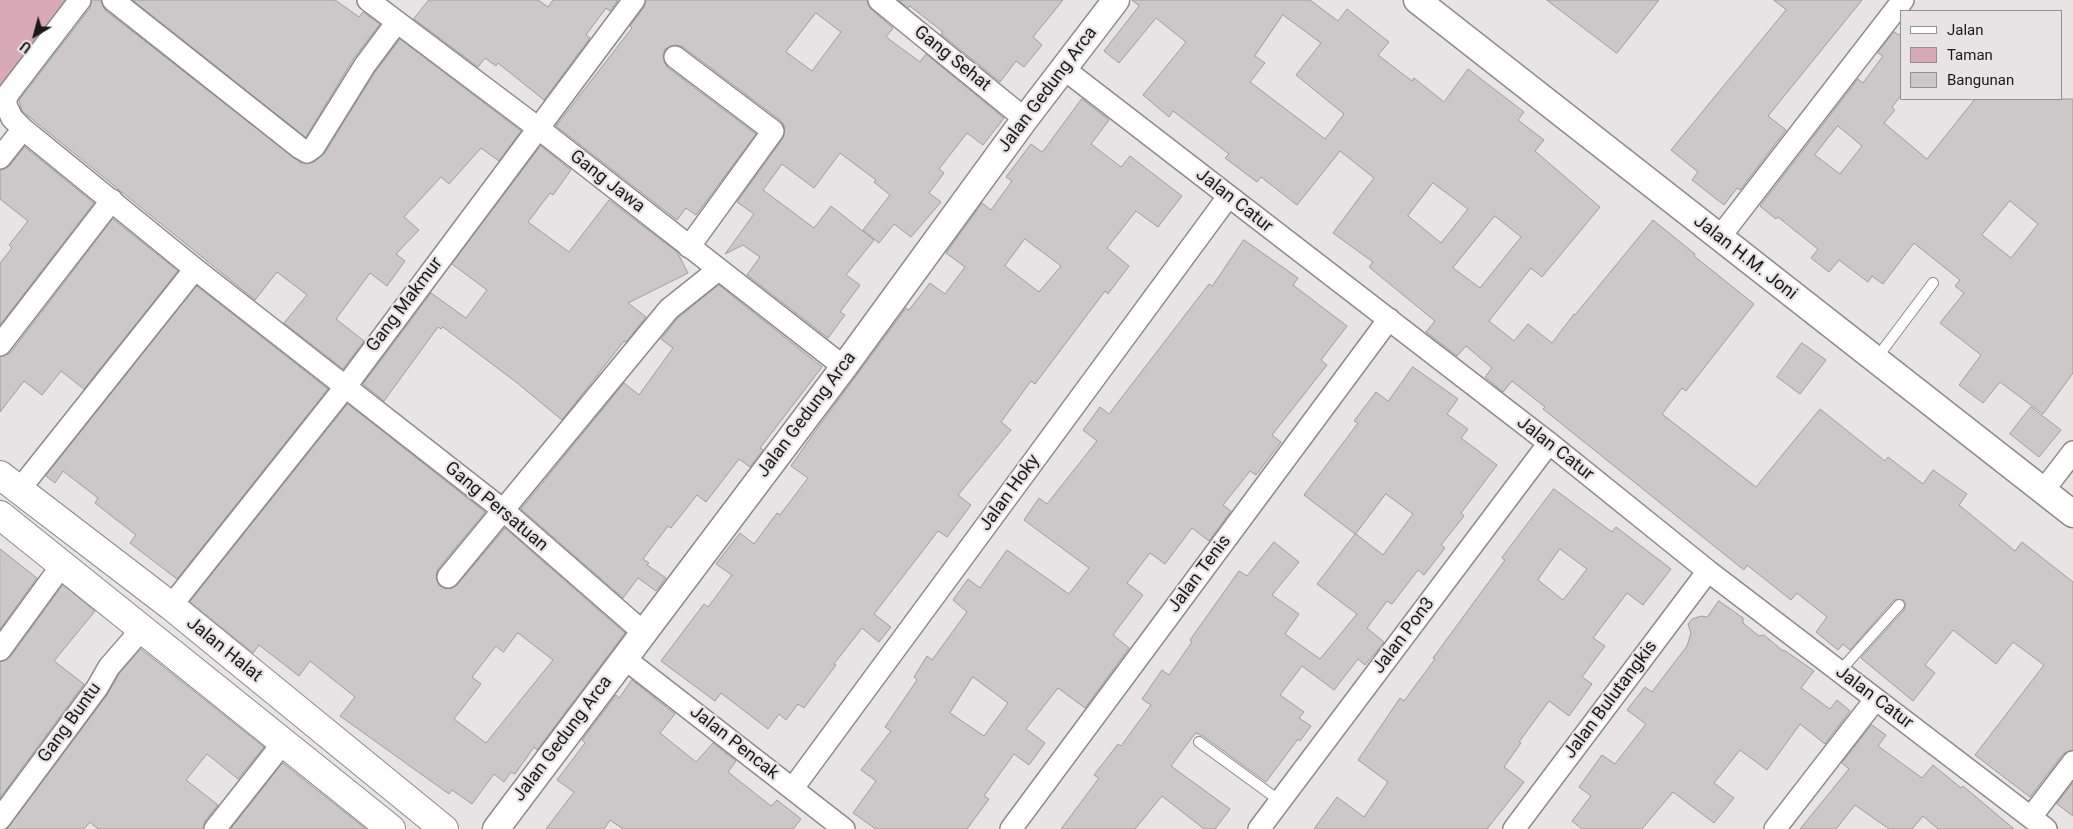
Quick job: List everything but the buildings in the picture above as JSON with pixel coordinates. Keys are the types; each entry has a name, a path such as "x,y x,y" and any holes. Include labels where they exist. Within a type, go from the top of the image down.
{"main road":[{"name":"Jalan Halat","path":"10,482 171,606 444,829"},
{"name":"Jalan Halat","path":"0,515 391,829"}],"street":[{"name":"Gang Persatuan","path":"80,0 8,94 5,103 12,118 23,129 195,268 503,510 643,632"},
{"path":"112,0 307,152 314,147 365,66 397,22"},
{"name":"Gang Jawa","path":"368,0 538,128 844,368"},
{"name":"Gang Makmur","path":"171,606 346,386 634,0"},
{"name":"Gang Sehat","path":"879,0 1025,119"},
{"name":"Jalan Gedung Arca","path":"496,829 844,368 1025,119 1116,0"},
{"name":"Jalan H.M. Joni","path":"1417,0 2073,514"},
{"path":"1719,238 1903,0"},
{"path":"675,57 773,131 689,247"},
{"name":"Jalan Catur","path":"1064,69 1228,197 1390,319 1549,443 1708,571 2039,823"},
{"path":"0,158 23,129"},
{"name":"Jalan Hoky","path":"793,788 1228,197"},
{"path":"0,345 112,200"},
{"path":"10,482 195,268"},
{"path":"448,577 669,309 718,270"},
{"name":"Jalan Tenis","path":"1012,829 1390,319"},
{"name":"Jalan Pon3","path":"1259,829 1549,443"},
{"path":"2043,491 2073,452"},
{"path":"0,650 62,565"},
{"name":"Jalan Bulutangkis","path":"1514,829 1708,571"},
{"name":"Gang Buntu","path":"0,818 97,688 109,666 142,629"},
{"name":"Jalan Pencak","path":"624,658 844,829"},
{"path":"1776,829 1876,700"},
{"path":"216,829 283,743"},
{"path":"2039,823 2073,762"}],"lane":[{"path":"1875,360 1933,283"},
{"path":"1839,672 1899,605"},
{"path":"1199,742 1280,800"}],"green space":[{"path":"0,0 77,0 0,97"}]}
